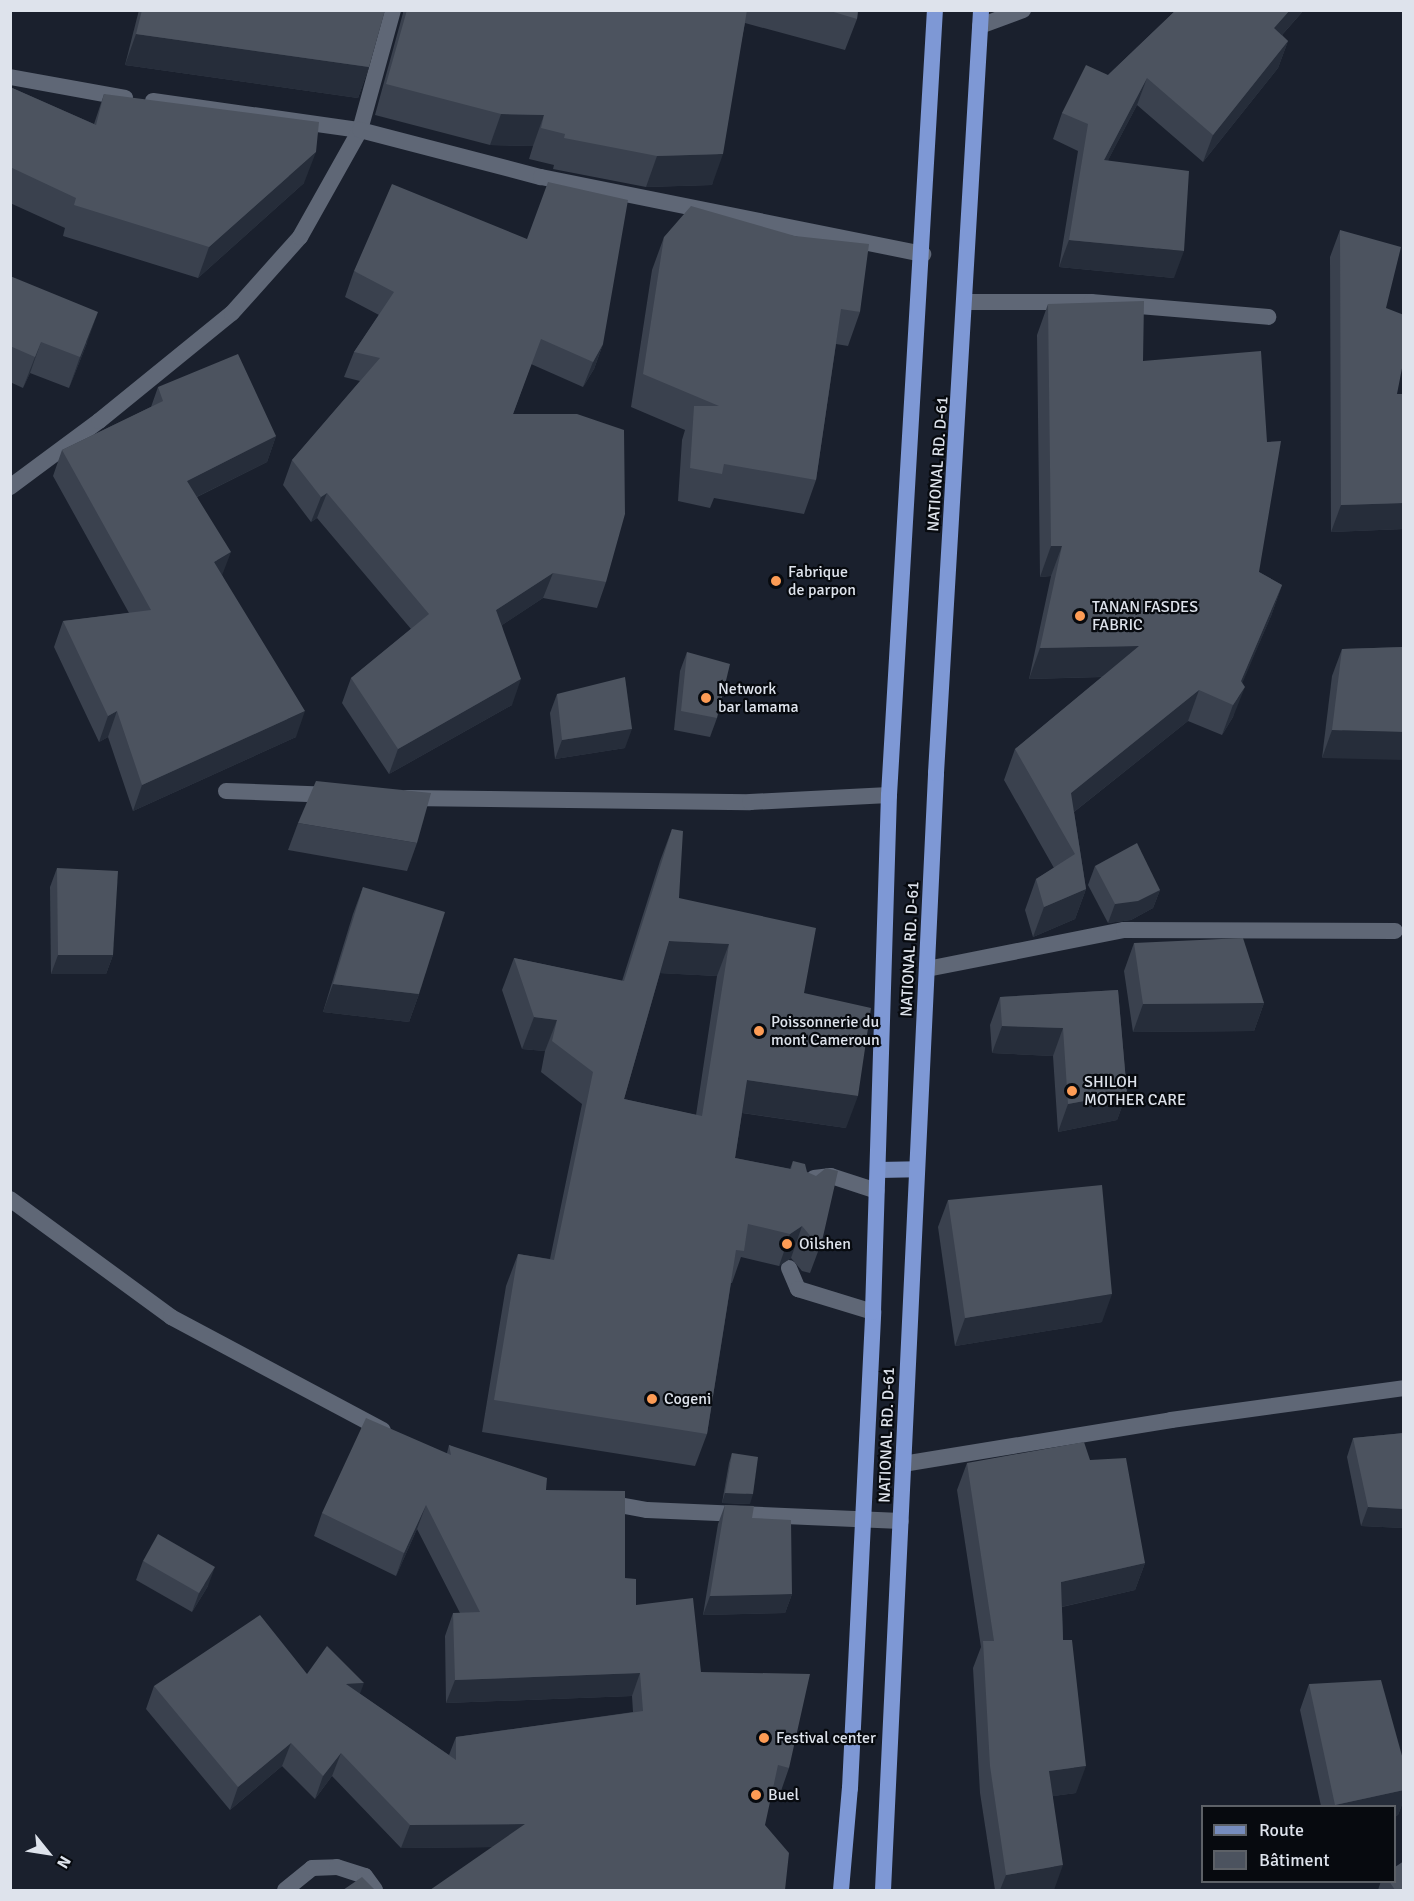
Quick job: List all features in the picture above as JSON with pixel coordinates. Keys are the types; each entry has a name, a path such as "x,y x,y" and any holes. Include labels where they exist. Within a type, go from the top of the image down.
{"highway":[{"name":"NATIONAL RD. D-61","path":"841,1890 850,1788 873,1312 889,795 923,254 935,10"},
{"name":"NATIONAL RD. D-61","path":"883,1890 927,969 981,18"}],"main road":[{"path":"878,1170 917,1169"}],"street":[{"path":"10,487 99,421 232,313 300,237 360,130 393,10"},
{"path":"981,18 1023,10"},
{"path":"10,77 125,98 217,107 360,130 552,179 923,254"},
{"path":"966,302 1091,302 1268,316"},
{"path":"226,791 356,796"},
{"path":"390,797 750,802 889,795"},
{"path":"927,969 1124,930 1395,931"},
{"path":"804,1197 813,1178 831,1176 877,1191"},
{"path":"10,1199 33,1220 171,1317 401,1437"},
{"path":"789,1268 798,1289 873,1312"},
{"path":"903,1464 1171,1420 1404,1388"},
{"path":"591,1499 646,1510 862,1522 901,1521"},
{"path":"285,1890 312,1868 337,1866 364,1876 375,1890"}],"building":[{"path":"142,10 385,10 369,67 136,34"},
{"path":"407,10 747,10 723,154 657,156 564,138 565,134 541,128 544,115 501,114 386,84"},
{"path":"827,10 858,10 857,19"},
{"path":"1176,10 1290,10 1274,28 1288,41 1213,135 1147,78 1104,160 1189,171 1184,251 1069,240 1088,124 1062,113 1086,65 1108,75"},
{"path":"10,87 96,125 104,94 319,122 316,152 209,247 74,205 76,198 10,167"},
{"path":"548,182 628,200 603,344 593,362 541,339 513,414 577,414 624,430 625,514 606,582 553,573 496,610 521,679 398,749 351,678 429,614 327,493 321,497 292,460 380,358 354,352 394,292 354,271 392,184 527,239"},
{"path":"691,206 795,236 869,244 860,312 841,309 816,480 724,464 722,474 690,468 694,406 719,406 643,374 664,237"},
{"path":"1340,230 1401,247 1386,308 1404,315 1404,358 1397,394 1404,394 1404,503 1341,505"},
{"path":"10,276 98,312 80,357 41,342 35,357 10,346"},
{"path":"1144,301 1143,361 1261,351 1267,442 1281,441 1259,572 1282,585 1241,681 1245,687 1233,705 1199,690 1071,793 1086,889 1044,907 1036,879 1075,854 1015,749 1139,646 1040,648 1062,546 1051,546 1048,304"},
{"path":"238,354 276,436 187,481 231,552 214,562 305,711 142,785 117,711 108,716 63,621 151,610 62,450 163,401 158,387"},
{"path":"1404,647 1404,732 1332,730 1342,649"},
{"path":"687,652 730,664 717,718 681,711"},
{"path":"625,677 632,729 562,740 557,694"},
{"path":"316,781 431,793 417,843 298,823"},
{"path":"672,829 683,831 679,898 816,928 804,993 871,1008 858,1096 747,1080 735,1158 791,1169 793,1161 805,1164 807,1172 816,1176 826,1168 838,1171 822,1241 813,1239 802,1226 790,1234 748,1224 744,1251 736,1250 707,1434 494,1400 518,1254 554,1260 593,1072 552,1041 557,1020 534,1017 514,958 624,981","holes":["669,941 729,944 702,1116 624,1099"]},
{"path":"1137,843 1160,890 1138,901 1115,904 1095,866"},
{"path":"57,868 118,871 113,955 58,955"},
{"path":"363,887 445,912 419,994 333,984"},
{"path":"1243,938 1264,1003 1143,1004 1134,943"},
{"path":"1118,990 1127,1093 1068,1104 1063,1028 1002,1026 1000,997"},
{"path":"1102,1185 1112,1294 965,1318 948,1200"},
{"path":"366,1418 451,1455 449,1445 547,1478 546,1490 625,1491 625,1578 636,1579 636,1605 693,1598 701,1672 810,1674 789,1768 778,1765 765,1825 789,1853 785,1890 430,1890 525,1824 410,1825 341,1753 323,1776 291,1743 238,1787 154,1686 260,1615 307,1674 327,1646 364,1683 346,1684 456,1760 456,1737 643,1711 640,1673 455,1680 453,1613 480,1612 426,1505 404,1553 322,1513"},
{"path":"1404,1433 1404,1509 1368,1507 1353,1438"},
{"path":"1084,1442 1090,1460 1126,1458 1145,1563 1061,1582 1063,1640 1072,1640 1086,1766 1049,1771 1063,1865 1006,1875 990,1766 983,1641 994,1641 967,1463"},
{"path":"732,1453 758,1457 753,1494 725,1493"},
{"path":"725,1505 754,1506 752,1518 791,1520 792,1594 710,1596"},
{"path":"158,1534 215,1567 199,1593 143,1561"},
{"path":"1381,1680 1404,1763 1404,1790 1335,1805 1309,1684"},
{"path":"1404,1861 1404,1890 1395,1890 1390,1883 1396,1883 1396,1866"},
{"path":"362,1877 375,1890 343,1890"}],"place":[{"name":"Fabrique de parpon","path":"776,581"},
{"name":"TANAN FASDES FABRIC","path":"1080,616"},
{"name":"Network bar lamama","path":"706,698"},
{"name":"Poissonnerie du mont Cameroun","path":"759,1031"},
{"name":"SHILOH MOTHER CARE","path":"1072,1091"},
{"name":"Oilshen","path":"787,1244"},
{"name":"Cogeni","path":"652,1399"},
{"name":"Festival center","path":"764,1738"},
{"name":"Buel","path":"756,1795"}]}
